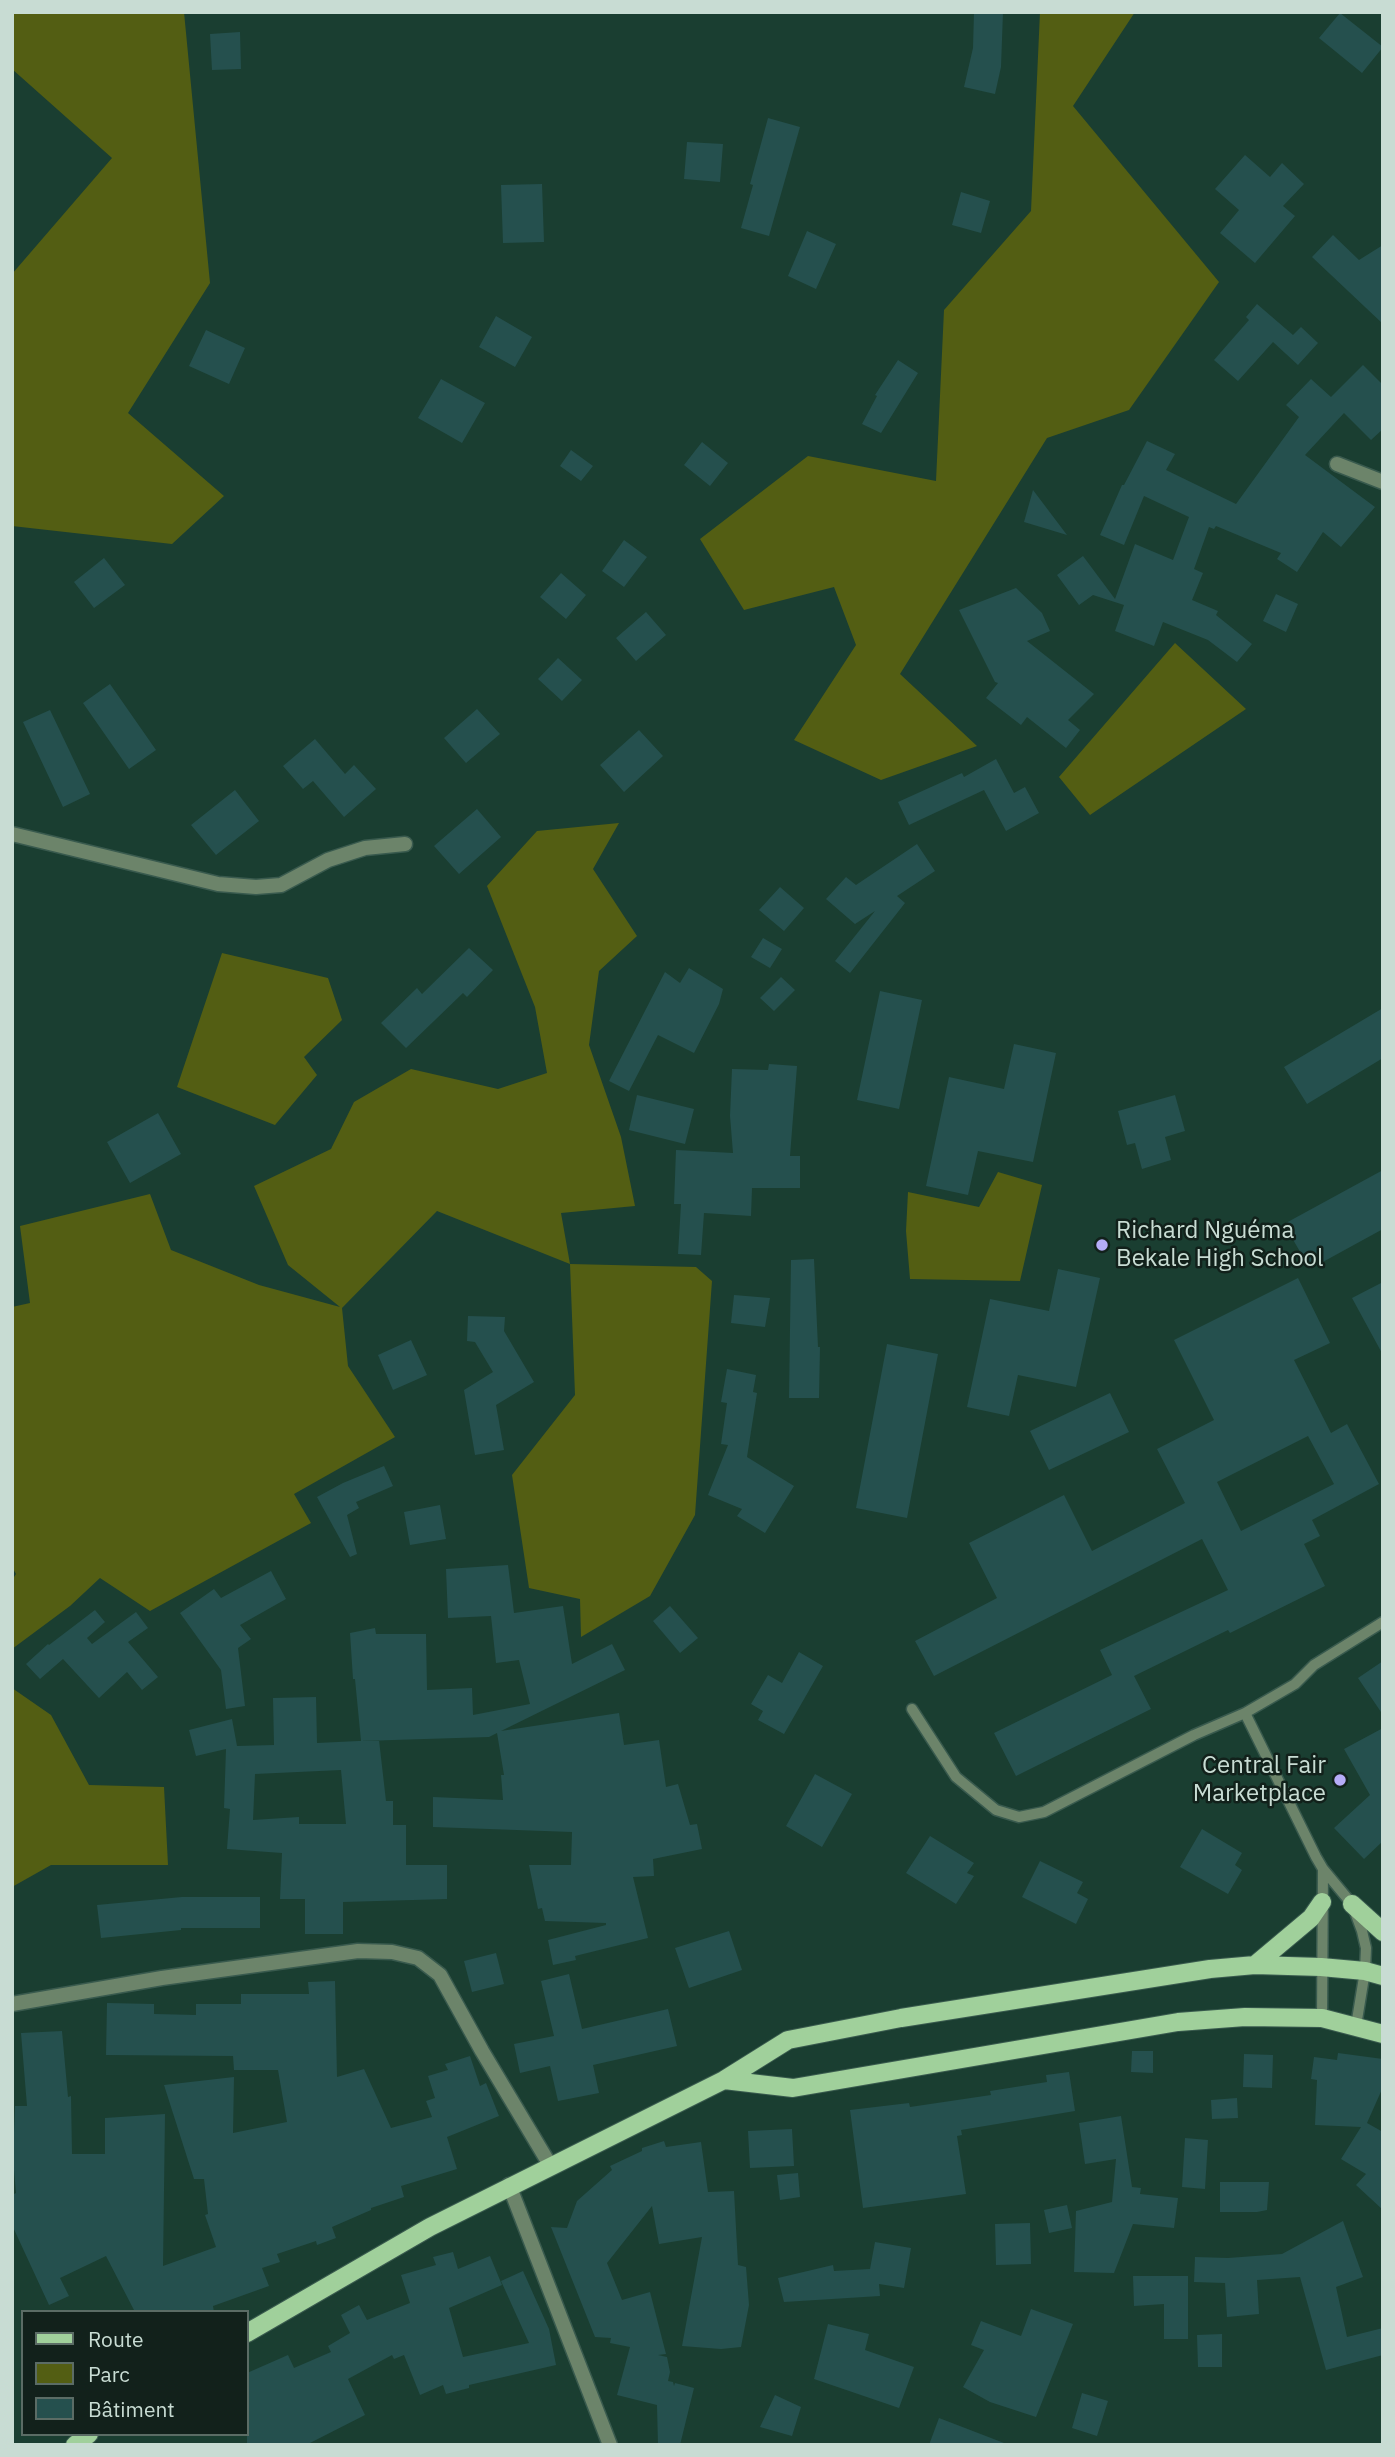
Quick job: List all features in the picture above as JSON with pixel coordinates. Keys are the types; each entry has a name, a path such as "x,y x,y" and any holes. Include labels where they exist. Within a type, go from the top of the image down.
{"main road":[{"path":"1255,1965 1303,1926 1322,1902"},
{"path":"1352,1904 1383,1932"},
{"path":"248,2332 418,2233 509,2185 724,2080 788,2040 901,2018 1210,1969 1255,1965 1321,1967 1374,1974"},
{"path":"724,2080 793,2088 1178,2022 1245,2017 1322,2018 1383,2034"}],"street":[{"path":"1337,464 1383,482"},
{"path":"12,834 218,884 257,887 281,885 328,860 365,848 405,844"},
{"path":"12,2004 187,1974 358,1951 392,1951 418,1958 440,1975 550,2165"},
{"path":"509,2185 610,2445"}],"lane":[{"path":"912,1709 956,1777 996,1810 1019,1817 1044,1812 1194,1735 1245,1713 1294,1684 1314,1665 1383,1622"},
{"path":"1245,1713 1323,1869 1352,1904 1374,1974 1356,2026"},
{"path":"1322,2018 1323,1869"}],"green space":[{"path":"12,12 184,12 210,283 128,413 224,496 172,544 12,526 12,274 112,158 12,69"},
{"path":"1040,12 1135,12 1073,106 1219,282 1129,410 1047,438 900,674 977,746 881,780 794,740 856,645 834,587 744,610 700,539 808,456 936,481 944,310 1031,211"},
{"path":"1175,643 1246,709 1090,815 1059,777"},
{"path":"619,823 593,869 637,936 599,971 589,1045 621,1137 635,1206 561,1213 570,1264 437,1211 342,1308 348,1366 395,1437 294,1494 311,1523 150,1611 100,1578 70,1606 12,1649 12,1580 16,1574 12,1567 12,1307 30,1303 20,1226 150,1194 171,1250 259,1285 340,1307 288,1265 254,1186 331,1149 354,1102 411,1069 498,1089 547,1073 535,1007 487,886 537,831"},
{"path":"222,953 328,978 342,1020 304,1057 317,1075 275,1125 177,1087"},
{"path":"998,1172 1042,1185 1020,1281 910,1279 906,1231 908,1192 979,1207"},
{"path":"570,1264 696,1267 712,1281 695,1515 650,1596 581,1637 580,1599 529,1588 512,1475 575,1395"},
{"path":"12,1688 51,1715 89,1785 164,1787 168,1865 51,1865 12,1887"}],"building":[{"path":"974,12 1003,12 1001,67 995,94 964,87 973,48"},
{"path":"1340,13 1383,47 1362,73 1319,38"},
{"path":"240,32 241,69 212,70 210,34"},
{"path":"768,118 800,127 769,236 741,228"},
{"path":"687,142 723,144 720,182 684,179"},
{"path":"1245,155 1270,177 1282,163 1304,184 1283,206 1295,216 1255,263 1220,233 1239,210 1215,189"},
{"path":"542,184 544,242 503,243 501,185"},
{"path":"961,192 990,201 981,233 952,225"},
{"path":"807,231 836,244 816,289 788,276"},
{"path":"1333,235 1359,260 1383,245 1383,324 1312,257"},
{"path":"1257,304 1293,335 1301,327 1318,343 1298,365 1273,342 1238,381 1214,360 1249,320 1246,317"},
{"path":"496,316 532,337 515,367 479,347"},
{"path":"206,330 245,348 229,384 189,366"},
{"path":"898,360 918,373 881,433 862,424 877,396 875,395"},
{"path":"1363,365 1383,385 1383,429 1371,440 1344,413 1305,455 1375,507 1341,547 1323,532 1297,572 1277,559 1281,553 1216,526 1214,529 1209,527 1194,569 1203,573 1192,600 1218,611 1216,615 1252,644 1237,662 1208,640 1163,622 1154,646 1115,631 1124,605 1093,595 1079,605 1057,575 1083,556 1115,599 1135,544 1173,560 1189,517 1144,496 1124,545 1100,535 1122,485 1147,441 1175,454 1166,470 1236,504 1299,417 1286,405 1311,379 1331,397"},
{"path":"441,379 485,403 462,443 418,418"},
{"path":"702,442 728,463 710,486 684,465"},
{"path":"571,450 593,466 581,481 560,466"},
{"path":"1033,490 1067,535 1024,522"},
{"path":"624,540 647,557 624,587 602,571"},
{"path":"104,558 125,585 94,608 74,582"},
{"path":"561,573 586,595 566,619 540,597"},
{"path":"1016,588 1042,613 1050,631 1027,641 1094,694 1068,720 1080,730 1066,748 1027,717 1021,725 986,698 998,683 995,682 959,610"},
{"path":"1276,594 1298,604 1286,632 1263,621"},
{"path":"646,612 666,635 636,661 616,638"},
{"path":"558,658 582,680 562,701 538,679"},
{"path":"110,684 156,750 129,769 83,703"},
{"path":"477,709 500,734 466,763 444,738"},
{"path":"50,710 90,794 63,807 23,722"},
{"path":"639,730 663,756 624,792 600,765"},
{"path":"315,739 345,774 354,765 376,789 344,817 313,781 303,789 283,766"},
{"path":"996,759 1014,793 1025,787 1039,813 1006,831 984,790 909,825 898,802 962,773 964,777"},
{"path":"235,790 259,821 216,855 191,825"},
{"path":"477,809 501,837 459,874 434,846"},
{"path":"917,844 935,871 897,896 905,903 850,973 835,961 875,911 855,924 826,899 846,877 856,885"},
{"path":"780,887 804,908 784,931 759,910"},
{"path":"763,938 782,949 770,968 751,957"},
{"path":"469,948 493,970 467,997 463,993 406,1048 381,1023 417,988 422,994"},
{"path":"689,968 723,989 719,1004 694,1053 658,1035 629,1091 609,1081 665,972 680,983"},
{"path":"781,977 795,990 774,1011 760,998"},
{"path":"880,991 922,1000 899,1109 857,1100"},
{"path":"1383,1008 1383,1058 1307,1104 1284,1067"},
{"path":"1014,1044 1056,1053 1033,1162 978,1151 968,1195 926,1186 949,1077 1004,1089"},
{"path":"769,1064 797,1066 790,1156 800,1156 800,1188 752,1188 751,1216 704,1213 701,1255 678,1254 681,1204 674,1204 676,1150 733,1153 730,1116 732,1069 768,1070"},
{"path":"637,1095 694,1109 685,1144 629,1130"},
{"path":"1175,1095 1185,1131 1165,1137 1171,1160 1142,1169 1135,1143 1127,1145 1118,1111"},
{"path":"158,1113 181,1154 130,1183 107,1142"},
{"path":"1383,1170 1383,1229 1310,1269 1284,1224"},
{"path":"814,1259 820,1347 819,1398 789,1398 791,1260"},
{"path":"1058,1269 1100,1278 1076,1387 1018,1375 1009,1416 967,1407 990,1299 1049,1311"},
{"path":"1298,1278 1330,1343 1294,1360 1331,1433 1347,1424 1379,1484 1312,1520 1320,1536 1304,1544 1325,1586 1134,1676 1151,1709 1016,1776 994,1733 1112,1675 1100,1650 1228,1590 1202,1539 934,1676 915,1641 997,1598 969,1543 1064,1495 1092,1551 1185,1503 1157,1449 1214,1420 1174,1340","holes":["1308,1436 1334,1484 1241,1531 1217,1482"]},
{"path":"1383,1282 1383,1355 1352,1298"},
{"path":"734,1295 770,1298 765,1327 731,1323"},
{"path":"468,1316 505,1317 504,1331 534,1382 496,1405 504,1450 475,1455 464,1390 493,1372 475,1342 467,1341"},
{"path":"411,1340 427,1375 393,1390 378,1355"},
{"path":"887,1344 938,1354 907,1518 856,1508"},
{"path":"727,1369 756,1375 753,1392 757,1393 747,1457 794,1486 765,1533 737,1516 742,1509 708,1495 728,1445 721,1444 727,1403 721,1402"},
{"path":"1110,1393 1129,1432 1049,1470 1030,1431"},
{"path":"384,1466 393,1486 356,1502 359,1508 347,1515 357,1554 350,1557 317,1497"},
{"path":"440,1505 446,1539 410,1545 404,1512"},
{"path":"508,1565 514,1613 563,1606 572,1664 612,1644 625,1670 501,1731 619,1713 624,1745 659,1740 666,1787 678,1784 690,1825 697,1824 702,1849 653,1859 654,1876 633,1877 648,1938 575,1956 576,1960 553,1965 548,1940 606,1925 545,1921 542,1908 538,1909 529,1865 571,1865 572,1832 433,1827 433,1797 503,1800 501,1775 504,1775 497,1733 489,1737 361,1741 353,1679 350,1633 375,1628 376,1634 426,1634 427,1690 472,1688 473,1715 530,1704 519,1660 496,1663 491,1616 448,1618 446,1569"},
{"path":"271,1571 286,1599 240,1625 251,1639 238,1648 245,1706 226,1709 221,1670 180,1613 214,1589 221,1598"},
{"path":"670,1606 698,1638 680,1653 653,1621"},
{"path":"95,1610 105,1622 87,1638 92,1644 136,1612 148,1628 128,1642 158,1677 142,1690 127,1672 99,1698 63,1659 40,1679 26,1664 48,1644"},
{"path":"799,1652 823,1666 784,1734 758,1720 763,1711 751,1704 768,1675 782,1683"},
{"path":"1383,1661 1383,1715 1358,1678"},
{"path":"316,1697 317,1743 379,1740 386,1801 393,1801 393,1825 406,1825 406,1865 447,1865 447,1899 343,1902 343,1934 305,1934 305,1899 280,1899 282,1853 227,1849 230,1809 224,1808 226,1749 196,1756 189,1730 232,1719 237,1746 274,1745 273,1698","holes":["341,1770 346,1824 299,1824 299,1817 253,1820 255,1774"]},
{"path":"1383,1728 1383,1841 1364,1859 1334,1828 1370,1795 1344,1749"},
{"path":"815,1774 852,1794 822,1847 786,1826"},
{"path":"1202,1829 1242,1853 1235,1865 1242,1870 1228,1894 1180,1867"},
{"path":"930,1836 974,1863 967,1873 974,1876 956,1904 906,1873"},
{"path":"1040,1861 1083,1882 1077,1893 1088,1899 1076,1924 1022,1897"},
{"path":"182,1897 260,1897 260,1928 181,1928 101,1938 97,1905"},
{"path":"729,1931 742,1970 689,1988 675,1948"},
{"path":"496,1953 504,1984 472,1992 464,1961"},
{"path":"569,1974 582,2029 668,2009 677,2046 593,2065 599,2093 558,2101 550,2066 520,2073 514,2044 554,2036 541,1981"},
{"path":"335,1981 337,2077 364,2069 391,2128 432,2117 426,2101 435,2098 428,2076 448,2070 445,2064 470,2056 480,2086 486,2083 499,2116 447,2137 457,2169 401,2186 404,2197 371,2208 332,2227 336,2238 317,2245 316,2241 277,2254 280,2262 262,2268 269,2286 213,2306 214,2310 134,2310 106,2256 60,2278 69,2296 49,2305 12,2225 12,2195 16,2193 13,2159 15,2106 27,2106 21,2033 62,2031 68,2097 71,2096 72,2154 105,2154 105,2118 165,2114 163,2266 216,2247 205,2215 208,2214 204,2179 194,2179 164,2085 234,2077 233,2133 287,2122 278,2070 234,2070 233,2056 106,2055 107,2003 154,2004 154,2014 196,2015 196,2004 241,2004 241,1994 309,1994 308,1982"},
{"path":"1132,2051 1153,2051 1153,2073 1131,2072"},
{"path":"1338,2053 1383,2059 1383,2087 1367,2123 1383,2132 1383,2210 1356,2185 1366,2174 1341,2159 1361,2127 1315,2125 1317,2080 1311,2079 1314,2057 1337,2060"},
{"path":"1244,2054 1273,2055 1272,2088 1243,2087"},
{"path":"1069,2072 1075,2111 961,2130 962,2135 957,2136 966,2194 863,2208 850,2110 909,2103 910,2107 991,2095 990,2091 1047,2082 1046,2075"},
{"path":"1237,2098 1238,2118 1212,2119 1211,2100"},
{"path":"1121,2116 1132,2187 1141,2188 1140,2194 1178,2198 1174,2228 1133,2224 1114,2273 1074,2272 1076,2211 1112,2202 1116,2159 1085,2164 1079,2123"},
{"path":"792,2129 794,2166 750,2168 748,2131"},
{"path":"1185,2138 1208,2140 1205,2189 1182,2187"},
{"path":"664,2141 666,2147 701,2142 708,2192 734,2191 738,2265 746,2267 749,2305 741,2347 721,2349 682,2346 702,2237 659,2244 652,2206 607,2263 622,2300 650,2292 666,2354 658,2355 667,2357 670,2372 668,2381 673,2382 674,2386 675,2383 694,2388 680,2445 658,2445 657,2405 617,2395 630,2347 610,2343 611,2338 595,2337 551,2227 567,2228 577,2201 612,2170 610,2166 642,2151 642,2148"},
{"path":"798,2173 800,2197 780,2200 777,2175"},
{"path":"1220,2182 1269,2182 1267,2210 1220,2212"},
{"path":"1067,2205 1072,2228 1049,2233 1044,2210"},
{"path":"1343,2221 1363,2277 1336,2287 1347,2337 1383,2328 1383,2355 1326,2370 1300,2277 1257,2280 1259,2314 1227,2317 1225,2283 1194,2282 1195,2257 1228,2258 1282,2254"},
{"path":"1030,2223 1031,2264 996,2265 995,2224"},
{"path":"875,2242 911,2248 904,2288 879,2284 880,2296 784,2302 778,2278 833,2265 834,2271 870,2269"},
{"path":"453,2252 458,2269 490,2256 502,2285 449,2308 463,2357 529,2343 501,2281 523,2271 549,2329 556,2365 469,2385 469,2388 446,2394 443,2385 420,2395 404,2355 394,2359 392,2355 348,2379 365,2415 306,2445 247,2445 248,2373 288,2355 294,2368 331,2352 328,2346 350,2333 341,2315 359,2305 367,2320 410,2303 401,2275 436,2265 433,2257"},
{"path":"1133,2276 1188,2276 1188,2339 1164,2339 1164,2304 1134,2306"},
{"path":"1031,2309 1073,2324 1036,2417 990,2402 963,2387 984,2350 971,2345 981,2321 1021,2336"},
{"path":"828,2324 869,2334 865,2350 914,2367 899,2408 814,2379"},
{"path":"1222,2334 1222,2367 1198,2367 1197,2335"},
{"path":"1082,2393 1108,2401 1097,2436 1072,2428"},
{"path":"775,2395 801,2407 792,2436 760,2427"},
{"path":"939,2418 1004,2443 1004,2445 929,2445"}],"place":[{"name":"Richard Nguéma Bekale High School","path":"1102,1245"},
{"name":"Central Fair Marketplace","path":"1340,1780"}]}
